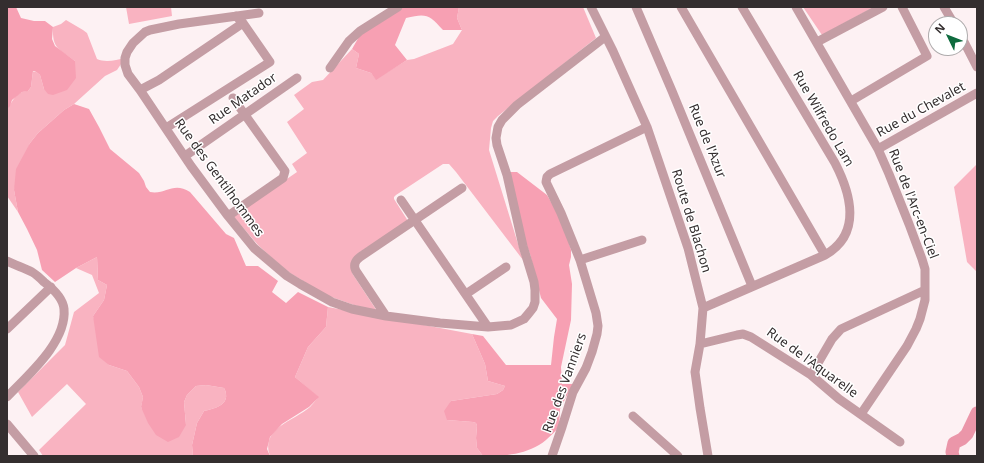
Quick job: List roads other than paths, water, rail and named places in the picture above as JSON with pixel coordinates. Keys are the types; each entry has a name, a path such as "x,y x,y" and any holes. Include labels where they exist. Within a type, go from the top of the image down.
{"street":[{"path":"330,68 349,41 360,31 398,7"},
{"name":"Route de Blachon","path":"591,7 647,127 688,248 703,308 700,344 695,372 708,456"},
{"name":"Rue de l'Azur","path":"636,7 752,286"},
{"path":"681,7 825,255"},
{"name":"Rue Wilfredo Lam","path":"703,308 825,255 832,251 843,240 849,226 848,197 840,173 742,7"},
{"name":"Rue de l'Arc-en-Ciel","path":"796,7 878,149 895,188 925,270 925,300 916,329 899,358 861,414"},
{"path":"817,42 883,7"},
{"path":"851,101 927,56 902,7"},
{"path":"944,7 949,16"},
{"name":"Rue des Gentilhommes","path":"259,13 240,19 179,24 157,28 145,32 133,43 127,52 125,65 128,74 184,156 228,216 254,248 287,276 332,302 352,309 386,316 488,327 511,325 524,319 533,308 535,296 534,282 523,246 507,175 497,146 496,132 502,120 517,105 605,36"},
{"path":"140,90 159,80 240,19 270,62 166,128"},
{"path":"968,50 977,67"},
{"name":"Rue Matador","path":"184,156 297,78"},
{"name":"Rue du Chevalet","path":"878,149 977,93"},
{"path":"228,216 283,178 285,175 285,171 233,98"},
{"name":"Rue des Vanniers","path":"552,456 573,392 586,368 592,352 598,326 596,313 580,260 561,213 546,182 546,177 647,127"},
{"path":"386,316 356,271 355,264 360,257 462,188"},
{"path":"401,200 488,327"},
{"path":"580,260 642,240"},
{"path":"7,261 33,272 51,287 59,297 64,308 61,330 48,352 7,397"},
{"path":"466,294 506,267"},
{"path":"7,329 51,287"},
{"path":"811,375 832,338 841,329 925,290"},
{"name":"Rue de l'Aquarelle","path":"700,344 737,335 747,335 811,375 839,399 900,442"},
{"path":"633,416 678,456"},
{"path":"7,424 34,456"}],"waterway":[{"path":"953,456 952,452 954,443 962,439 967,434 977,413"}]}
